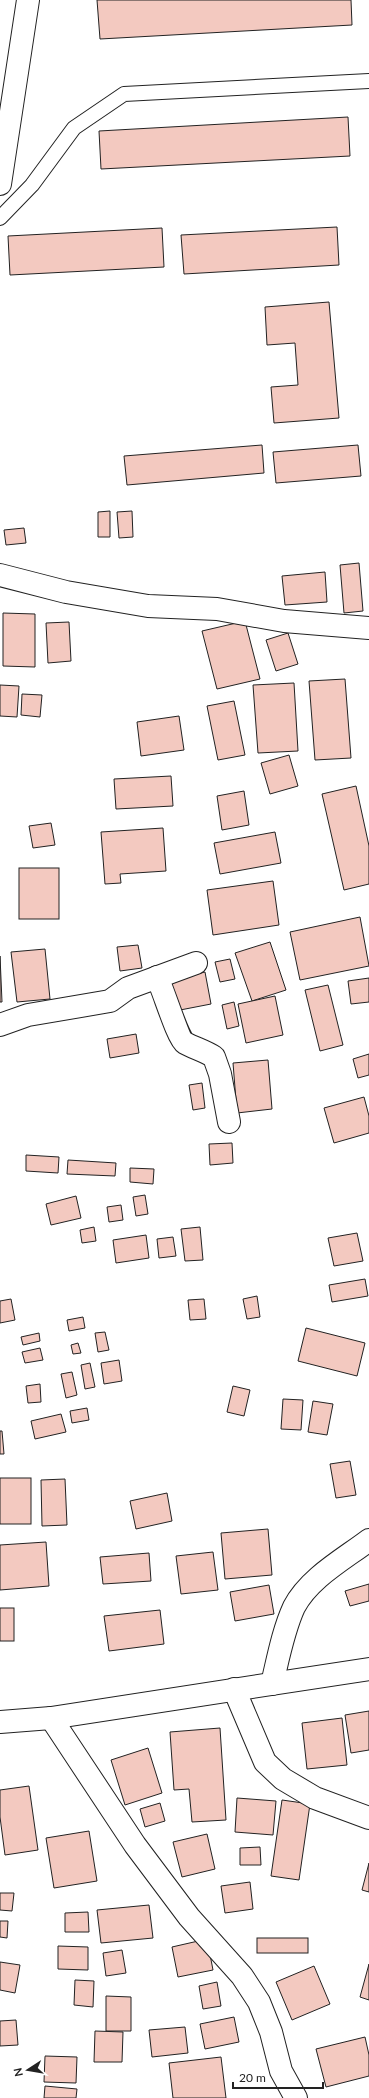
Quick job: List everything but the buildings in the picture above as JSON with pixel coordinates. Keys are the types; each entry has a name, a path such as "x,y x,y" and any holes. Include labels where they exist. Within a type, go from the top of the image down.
{"street":[{"path":"0,184 28,0"},
{"path":"0,575 66,592 148,606 217,609 284,621 369,628"},
{"path":"0,1025 28,1016 110,1001 128,988 196,963"},
{"path":"157,977 165,994 179,1035 184,1043 214,1056 220,1074 229,1122"},
{"path":"272,1684 284,1636 294,1606 313,1582 369,1540"},
{"path":"0,1722 51,1718 369,1669"},
{"path":"234,1689 265,1762 283,1779 315,1798 369,1818"},
{"path":"51,1718 135,1844 189,1917 242,1976 259,2002 271,2032 281,2072 296,2098"}],"lane":[{"path":"0,218 32,185 74,128 124,94 369,81"}]}
